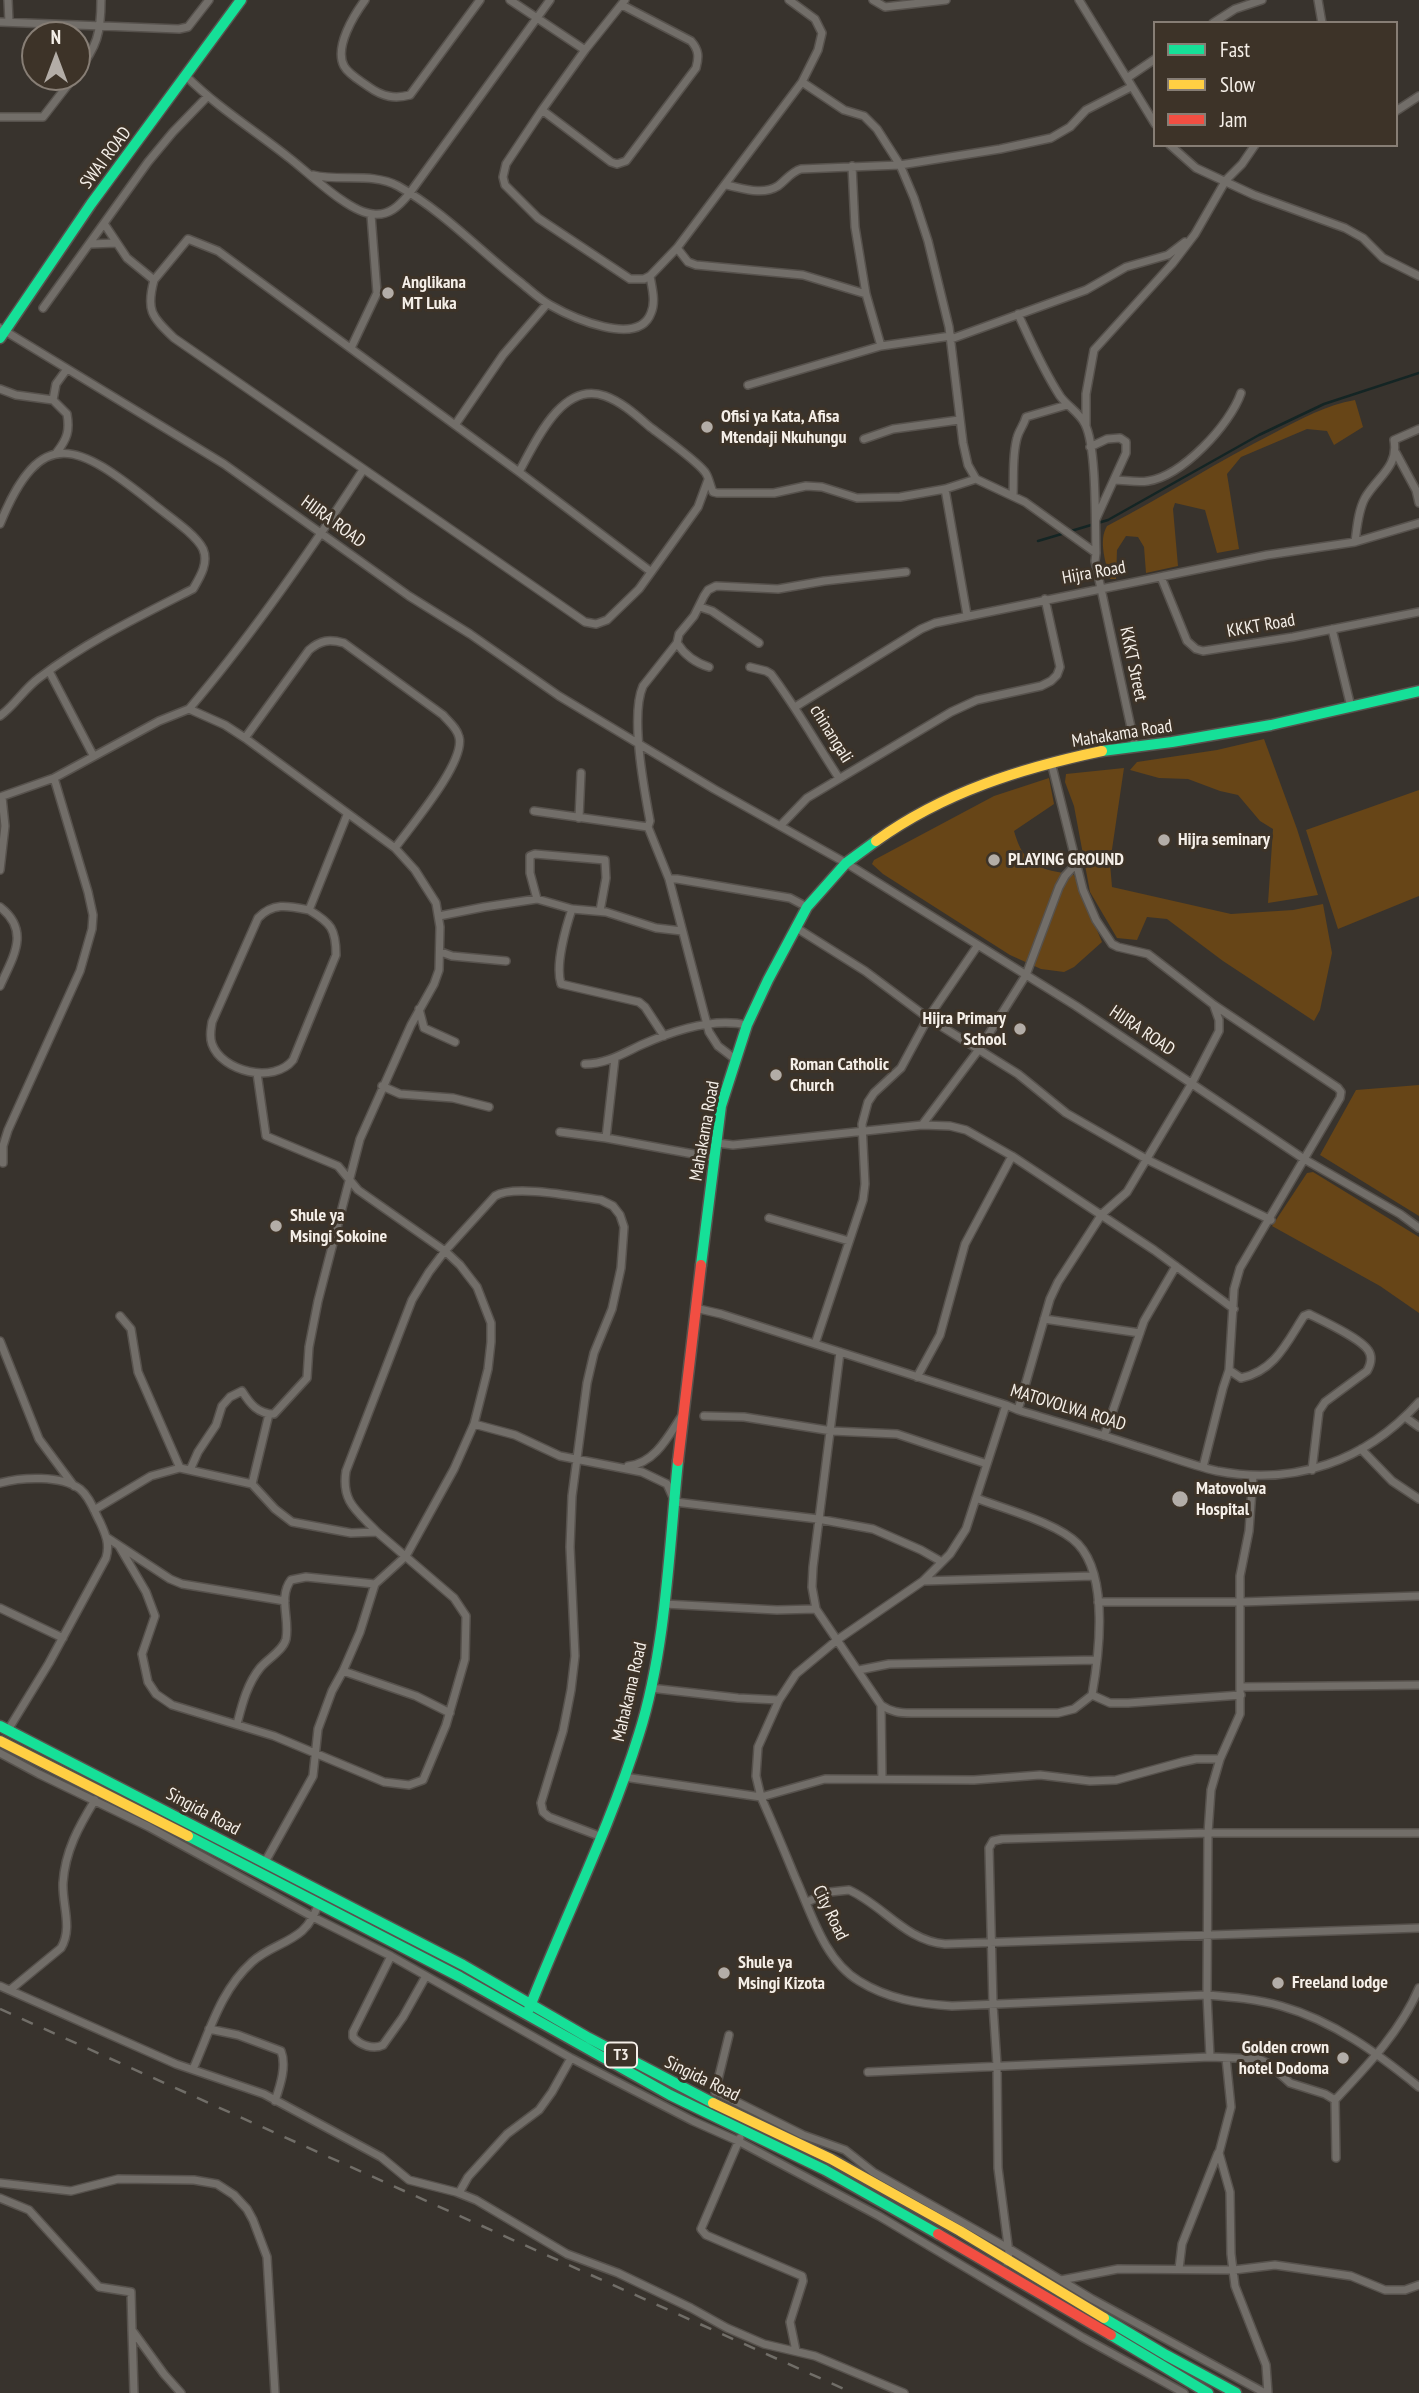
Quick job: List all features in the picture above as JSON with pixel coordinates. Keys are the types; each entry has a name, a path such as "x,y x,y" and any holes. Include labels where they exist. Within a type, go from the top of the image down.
{"main road":[{"name":"SWAI ROAD","path":"2,332 91,204 241,0"},
{"name":"Mahakama Road","path":"526,2015 602,1837 640,1732 664,1604 682,1415 721,1106 747,1025 807,907 845,863 897,826 962,792 1051,762 1112,749 1271,725 1419,691"},
{"name":"Singida Road","path":"4,1728 463,1965 532,2004 587,2043 741,2136 825,2170 1001,2270 1203,2392"},
{"name":"Singida Road","path":"0,1741 319,1903 526,2015 831,2158 1008,2259 1166,2355 1236,2393"}],"street":[{"path":"8,0 4,22 179,29 188,27 209,0"},
{"path":"91,54 101,25 101,0"},
{"path":"365,0 351,19 343,44 342,62 349,72 377,93 396,99 410,94 480,0"},
{"path":"510,0 585,50"},
{"path":"186,76 207,97 311,174 331,192 358,210 371,215 384,213 398,207 409,194 550,0"},
{"path":"542,110 611,162 617,164 626,161 696,68 696,47 691,41 623,2 542,110 506,164 503,177 506,185 538,218 631,279 644,279 677,248 802,82 818,50 822,33 815,19 789,0"},
{"path":"873,0 885,7 946,0"},
{"path":"1090,0 1080,2 1153,121"},
{"path":"1216,21 1235,9 1262,0"},
{"path":"1318,0 1322,21"},
{"path":"1127,78 1153,60"},
{"path":"802,82 844,110 864,117 884,139 915,198 951,337 959,420 968,465 976,480"},
{"path":"726,185 767,191 776,187 794,171 801,169 900,165 1051,138 1070,127 1086,110 1131,87"},
{"path":"0,117 43,117 63,91"},
{"path":"1398,110 1419,96"},
{"path":"43,308 148,162 207,97"},
{"path":"1172,147 1196,168 1254,195 1345,228 1363,238 1383,258 1419,276"},
{"name":"KKKT Street","path":"1135,746 1096,553 1090,447 1086,425 1086,394 1094,350 1172,264 1195,234 1226,180 1254,147"},
{"path":"852,166 855,227 866,294 881,346"},
{"path":"311,174 334,179 361,178 396,185 433,209 547,304 599,326 626,330 643,324 650,317 653,306 650,276"},
{"path":"351,348 377,293 371,215"},
{"path":"105,225 127,258 154,279"},
{"path":"748,385 881,346 951,337 1086,290 1126,267 1168,255 1195,234"},
{"path":"650,571 223,254 188,239 154,279 150,306 160,325 174,338 585,622 596,624 607,620 639,589 698,507 708,480"},
{"path":"90,244 116,243"},
{"path":"677,248 688,262 696,265 803,275 866,294"},
{"path":"455,425 499,361 547,304"},
{"path":"1018,314 1046,374 1067,405 1086,425"},
{"name":"HIJRA ROAD","path":"2,332 38,349 224,464 409,596 470,634 559,696 779,827 845,863 978,945 1304,1159 1400,1214 1419,1228"},
{"path":"53,400 56,384 67,369"},
{"path":"0,389 53,400 67,414 69,426 66,440 57,452 35,465 24,478 11,498 0,524"},
{"path":"1114,480 1148,481 1185,462 1206,445 1232,414 1241,393"},
{"path":"519,472 548,420 573,399 591,394 605,396 621,405 706,472 713,492 717,494 774,493 806,486 822,487 863,498 900,497 976,480 1026,502 1096,553"},
{"path":"1013,495 1014,452 1026,417 1067,405"},
{"path":"864,439 893,429 959,420"},
{"path":"1419,429 1394,440 1396,453 1416,491 1419,503"},
{"path":"1090,447 1107,439 1120,438 1126,442 1126,453 1095,522"},
{"path":"0,716 36,680 85,645 193,589 202,575 205,560 202,549 192,536 125,483 85,458 70,452 57,452"},
{"path":"1355,542 1365,499 1387,472 1396,453"},
{"path":"0,870 5,826 1,797 54,778 159,721 189,709 238,651 363,470"},
{"path":"945,489 967,615"},
{"name":"Hijra Road","path":"795,707 935,623 1101,587 1161,578 1267,555 1355,542 1419,523"},
{"path":"735,1059 712,1039 669,879 648,827 650,821 639,742 640,694 643,686 677,643 679,634 700,607 708,590 716,586 778,589 906,572"},
{"name":"KKKT Road","path":"1161,578 1187,640 1196,649 1216,650 1332,629"},
{"path":"779,827 807,798 959,708 977,700 1025,691 1051,681 1060,667 1045,598"},
{"path":"700,607 712,611 759,643"},
{"path":"1351,707 1332,629 1419,612"},
{"path":"246,738 309,650 324,640 344,643 434,708 457,732 458,755 445,779 395,848"},
{"path":"677,643 682,651 709,667"},
{"name":"chinangali","path":"750,667 771,674 839,778"},
{"path":"49,671 93,755"},
{"path":"189,709 246,738 395,848 415,870 436,902 441,952 434,984 382,1086 360,1139 313,1325 307,1378 296,1387 279,1411 269,1414 251,1406 242,1391 230,1397 222,1406 213,1431 198,1452 190,1470"},
{"path":"1051,762 1088,905 1112,944 1148,954 1214,1005 1338,1088 1340,1093 1340,1098 1240,1268 1234,1289 1229,1370 1203,1467"},
{"path":"579,818 581,773"},
{"path":"3,1163 3,1146 8,1130 80,971 92,929 93,915 88,892 54,778"},
{"path":"534,811 648,827"},
{"path":"309,910 347,815"},
{"path":"537,899 530,873 530,856 605,860 606,878 600,911"},
{"path":"922,1125 980,1048 1026,975 1059,887 1077,863"},
{"path":"669,879 677,878 790,898 807,907"},
{"path":"439,916 537,899 572,909 600,911 656,928 682,931"},
{"path":"276,906 309,910 330,923 336,939 336,955 293,1060 276,1072 257,1073 231,1063 216,1053 210,1040 212,1022 258,918 276,906"},
{"path":"0,907 15,923 17,941 16,951 0,986"},
{"path":"572,909 563,942 559,976 561,984 639,1002 664,1036"},
{"path":"795,928 980,1048 1018,1074 1066,1113 1148,1160 1270,1220"},
{"path":"816,1343 863,1200 865,1184 862,1131 868,1102 874,1093 901,1069 929,1017 978,945"},
{"path":"441,952 452,956 506,961"},
{"path":"1018,1410 1050,1298 1102,1214 1127,1192 1192,1083 1219,1031 1214,1005"},
{"path":"419,1009 424,1028 455,1042"},
{"path":"585,1064 598,1064 664,1036 707,1024 747,1025"},
{"path":"606,1138 615,1058"},
{"path":"257,1073 266,1136 335,1164 358,1191 445,1251 477,1287 491,1323 488,1369 474,1424 454,1469 406,1556 375,1584 360,1632 332,1691 318,1729 313,1776 265,1862"},
{"path":"382,1086 400,1094 453,1098 489,1107"},
{"path":"717,1143 733,1145 922,1125 950,1125 966,1130 1102,1214 1234,1309"},
{"path":"561,1132 715,1158"},
{"path":"917,1377 943,1328 965,1244 1012,1156"},
{"path":"119,1546 146,1592 155,1616 142,1654 148,1682 156,1694 172,1705 274,1736 384,1782 418,1783 428,1774 450,1713 465,1659 466,1616 454,1598 377,1532 351,1504 344,1487 346,1471 379,1392 412,1300 445,1251 495,1196 508,1190 601,1199 613,1206 620,1214 624,1227 621,1268 612,1309 589,1371 576,1460 570,1547 575,1656 563,1731 541,1803 543,1812 549,1817 602,1837"},
{"path":"769,1218 849,1241"},
{"path":"1104,1436 1144,1321 1177,1266"},
{"name":"MATOVOLWA ROAD","path":"695,1308 816,1343 1018,1410 1203,1467 1253,1476 1312,1470 1361,1449 1405,1417 1419,1402"},
{"path":"1229,1370 1241,1378 1250,1376 1274,1361 1304,1316 1309,1314 1329,1323 1366,1347 1371,1357 1367,1371 1325,1402 1319,1411 1312,1470"},
{"path":"120,1316 131,1329 138,1372 180,1468"},
{"path":"1044,1320 1140,1333"},
{"path":"0,1341 39,1439 74,1486 87,1497 109,1548 64,1638 4,1728"},
{"path":"840,1352 813,1567 812,1587 816,1609 881,1705 896,1713 1058,1713 1074,1709 1092,1695 1097,1660 1100,1612 1092,1568 1079,1545 1052,1527 976,1498"},
{"name":"City Road","path":"1006,1405 965,1528 950,1554 923,1581 837,1640 796,1674 779,1700 758,1747 756,1776 761,1797 822,1938 840,1965 858,1981 917,2004 993,2005 1207,1995 1247,1998 1281,2006 1322,2022 1378,2054 1419,2087"},
{"path":"252,1484 269,1414"},
{"path":"620,1467 634,1466 647,1460 662,1446 682,1415"},
{"path":"704,1416 744,1417 832,1431 897,1434 987,1464"},
{"path":"1405,1417 1419,1427"},
{"path":"474,1424 493,1427 560,1456 620,1467 661,1480 667,1484 675,1502 818,1519 873,1529 922,1550 942,1562"},
{"path":"1361,1449 1392,1481 1419,1499"},
{"path":"94,1510 151,1475 180,1468 252,1484 275,1509 292,1522 351,1533 377,1532"},
{"path":"1210,2057 1207,1995 1208,1833 1211,1790 1220,1759 1240,1714 1240,1576 1249,1531 1253,1476"},
{"path":"0,1483 16,1478 39,1478 74,1486"},
{"path":"106,1537 182,1584 285,1601"},
{"path":"923,1581 1093,1576"},
{"path":"237,1724 252,1681 260,1668 284,1644 286,1586 291,1580 297,1577 375,1584"},
{"path":"1098,1602 1241,1602 1419,1597"},
{"path":"664,1604 777,1610 816,1609"},
{"path":"0,1608 64,1638"},
{"path":"859,1670 889,1664 1097,1660"},
{"path":"343,1671 416,1696 450,1713"},
{"path":"1092,1695 1110,1703 1128,1703 1241,1691 1419,1685"},
{"path":"650,1688 738,1699 779,1700"},
{"path":"881,1705 882,1779"},
{"path":"0,1753 149,1827 313,1917 391,1956 571,2058 693,2121 741,2136 1076,2333 1184,2393"},
{"path":"624,1777 761,1797 818,1780 974,1780 1040,1775 1090,1781 1116,1780 1196,1759 1220,1759"},
{"path":"10,1990 61,1948 65,1941 65,1869 74,1835 95,1800"},
{"path":"1001,2270 1008,2259 1008,2248 998,2168 989,1848 993,1841 1208,1833 1419,1833"},
{"path":"807,1902 830,1892 849,1890 927,1941 945,1944 1419,1928"},
{"path":"193,2069 224,1996 252,1961 302,1931 313,1917 319,1903"},
{"path":"391,1956 353,2032 358,2043 378,2048 383,2045 403,2017 426,1976"},
{"path":"0,1986 193,2069 264,2094 381,2157 409,2180 476,2200 567,2254 618,2273 750,2338 857,2371 904,2393"},
{"path":"1336,2158 1335,2100 1378,2054 1410,2008 1419,1987"},
{"path":"1410,2008 1419,2014"},
{"path":"209,2029 247,2038 281,2051 284,2057 282,2074 275,2101"},
{"path":"712,2103 729,2035"},
{"path":"868,2072 1210,2057 1264,2061 1290,2083 1335,2100"},
{"path":"459,2193 468,2177 507,2134 539,2110 571,2058"},
{"path":"1178,2269 1182,2244 1219,2153 1231,2107 1226,2058"},
{"path":"715,2091 803,2135 845,2150 873,2172 1215,2367 1267,2393 1266,2365 1235,2286 1230,2245 1230,2192 1219,2153"},
{"path":"741,2136 701,2230 706,2235 802,2276 803,2281 790,2322 796,2351"},
{"path":"0,2183 71,2191 118,2179 194,2180 217,2184 233,2195 247,2209 267,2257 275,2393"},
{"path":"0,2197 29,2210 99,2287 131,2292 134,2393"},
{"path":"1061,2280 1118,2269 1234,2270 1275,2265 1352,2276 1385,2290 1405,2290 1419,2285"},
{"path":"132,2330 181,2393"}],"shaded area":[{"path":"1355,400 1363,427 1334,445 1327,431 1307,429 1241,457 1227,474 1239,549 1217,553 1205,510 1175,503 1173,509 1178,566 1146,573 1144,547 1138,537 1126,536 1117,550 1116,579 1110,579 1103,545 1107,526 1295,422 1324,409"},
{"path":"1264,739 1318,895 1268,903 1273,829 1260,821 1238,795 1188,779 1159,778 1130,770 1137,762 1217,750"},
{"path":"1124,768 1110,863 1112,887 1231,914 1293,910 1323,904 1332,953 1320,1010 1314,1021 1223,961 1167,919 1147,917 1137,940 1117,938 1090,892 1074,806 1065,782 1066,774"},
{"path":"1049,778 1054,804 1014,831 1028,859 1043,868 1074,875 1102,942 1074,967 1064,972 1041,969 1010,955 883,874 872,864 874,860 994,796"},
{"path":"1419,790 1419,896 1338,929 1306,830"},
{"path":"1419,1085 1419,1216 1320,1155 1356,1090"},
{"path":"1313,1172 1419,1237 1419,1313 1380,1286 1272,1226 1307,1173"}],"waterway":[{"path":"1071,531 1108,520 1259,435 1324,404 1419,373"},
{"path":"1038,541 1065,533"}],"railway":[{"path":"0,2009 853,2393"}],"traffic: fast":[{"path":"0,338 91,204 241,0"},
{"path":"1102,751 1271,725 1419,691"},
{"path":"701,1265 721,1106 747,1025 807,907 846,863 876,841"},
{"path":"529,2009 615,1804 648,1701 661,1633 678,1461"},
{"path":"0,1726 463,1965 589,2038 713,2103"},
{"path":"188,1836 460,1977 670,2095 825,2170 938,2234"},
{"path":"1104,2318 1236,2393"},
{"path":"1111,2335 1208,2393"}],"traffic: slow":[{"path":"876,841 956,795 1042,765 1102,751"},
{"path":"0,1741 188,1836"},
{"path":"713,2103 831,2159 960,2231 1104,2318"}],"traffic: jam":[{"path":"678,1461 701,1265"},
{"path":"938,2234 1111,2335"}],"place":[{"name":"Anglikana MT Luka","path":"388,293"},
{"name":"Ofisi ya Kata, Afisa Mtendaji Nkuhungu","path":"707,427"},
{"name":"Hijra seminary","path":"1164,840"},
{"name":"PLAYING GROUND","path":"994,860"},
{"name":"Hijra Primary School","path":"1020,1029"},
{"name":"Roman Catholic Church","path":"776,1075"},
{"name":"Shule ya Msingi Sokoine","path":"276,1226"},
{"name":"Matovolwa Hospital","path":"1180,1499"},
{"name":"Shule ya Msingi Kizota","path":"724,1973"},
{"name":"Freeland lodge","path":"1278,1983"},
{"name":"Golden crown hotel Dodoma","path":"1343,2058"}]}
